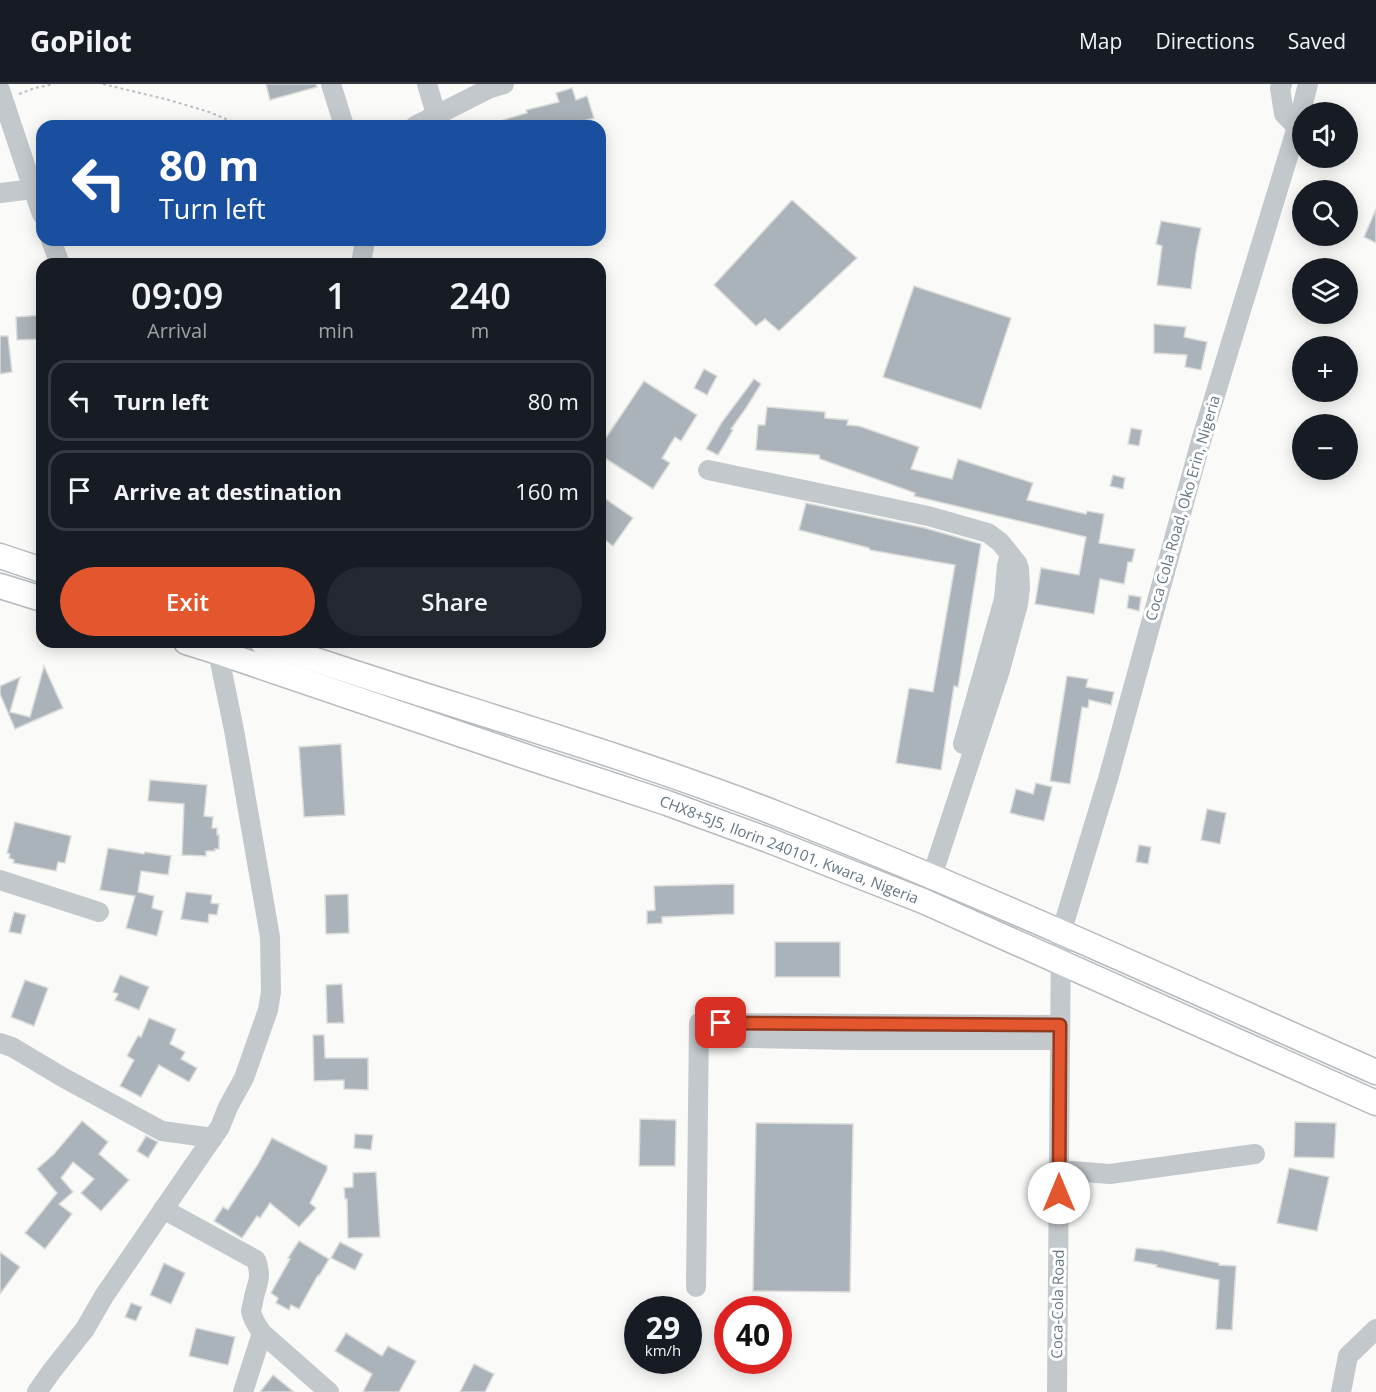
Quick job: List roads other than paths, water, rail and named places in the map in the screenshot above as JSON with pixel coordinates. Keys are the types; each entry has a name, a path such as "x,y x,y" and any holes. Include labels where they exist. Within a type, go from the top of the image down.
{"main road":[{"path":"0,556 36,568"},
{"path":"0,586 36,597"},
{"name":"CHX8+5J5, Ilorin 240101, Kwara, Nigeria","path":"205,648 667,803 768,840 923,901 1376,1103"},
{"name":"CHX8+5J5, Ilorin 240101, Kwara, Nigeria","path":"297,648 773,812 927,874 1376,1072"}],"street":[{"path":"331,84 342,120"},
{"path":"427,84 436,114"},
{"path":"426,120 488,89 504,84"},
{"path":"1282,84 1280,88 1284,114 1292,122"},
{"name":"Coca Cola Road, Oko Erin, Nigeria","path":"1303,102 1308,84"},
{"path":"2,95 36,197"},
{"name":"Coca Cola Road, Oko Erin, Nigeria","path":"1060,963 1061,933 1108,779 1201,441 1292,143"},
{"path":"0,193 33,189"},
{"path":"708,470 928,516 988,533 1000,542 1017,563 1020,588 1018,603 1000,670 927,874"},
{"path":"37,1392 85,1329 104,1296 220,1127 244,1078 268,1010 271,992 270,937 218,652"},
{"path":"0,880 99,912"},
{"name":"Coca-Cola Road","path":"1057,1392 1060,963"},
{"path":"696,1287 699,1030 851,1040 1060,1032"},
{"path":"0,1043 12,1047 162,1131 213,1138"},
{"path":"1059,1170 1110,1174 1255,1154"},
{"path":"163,1209 256,1260 260,1280 255,1290 251,1311 262,1333 329,1392"},
{"path":"1341,1392 1348,1356 1376,1329"},
{"path":"243,1392 262,1333"}]}
